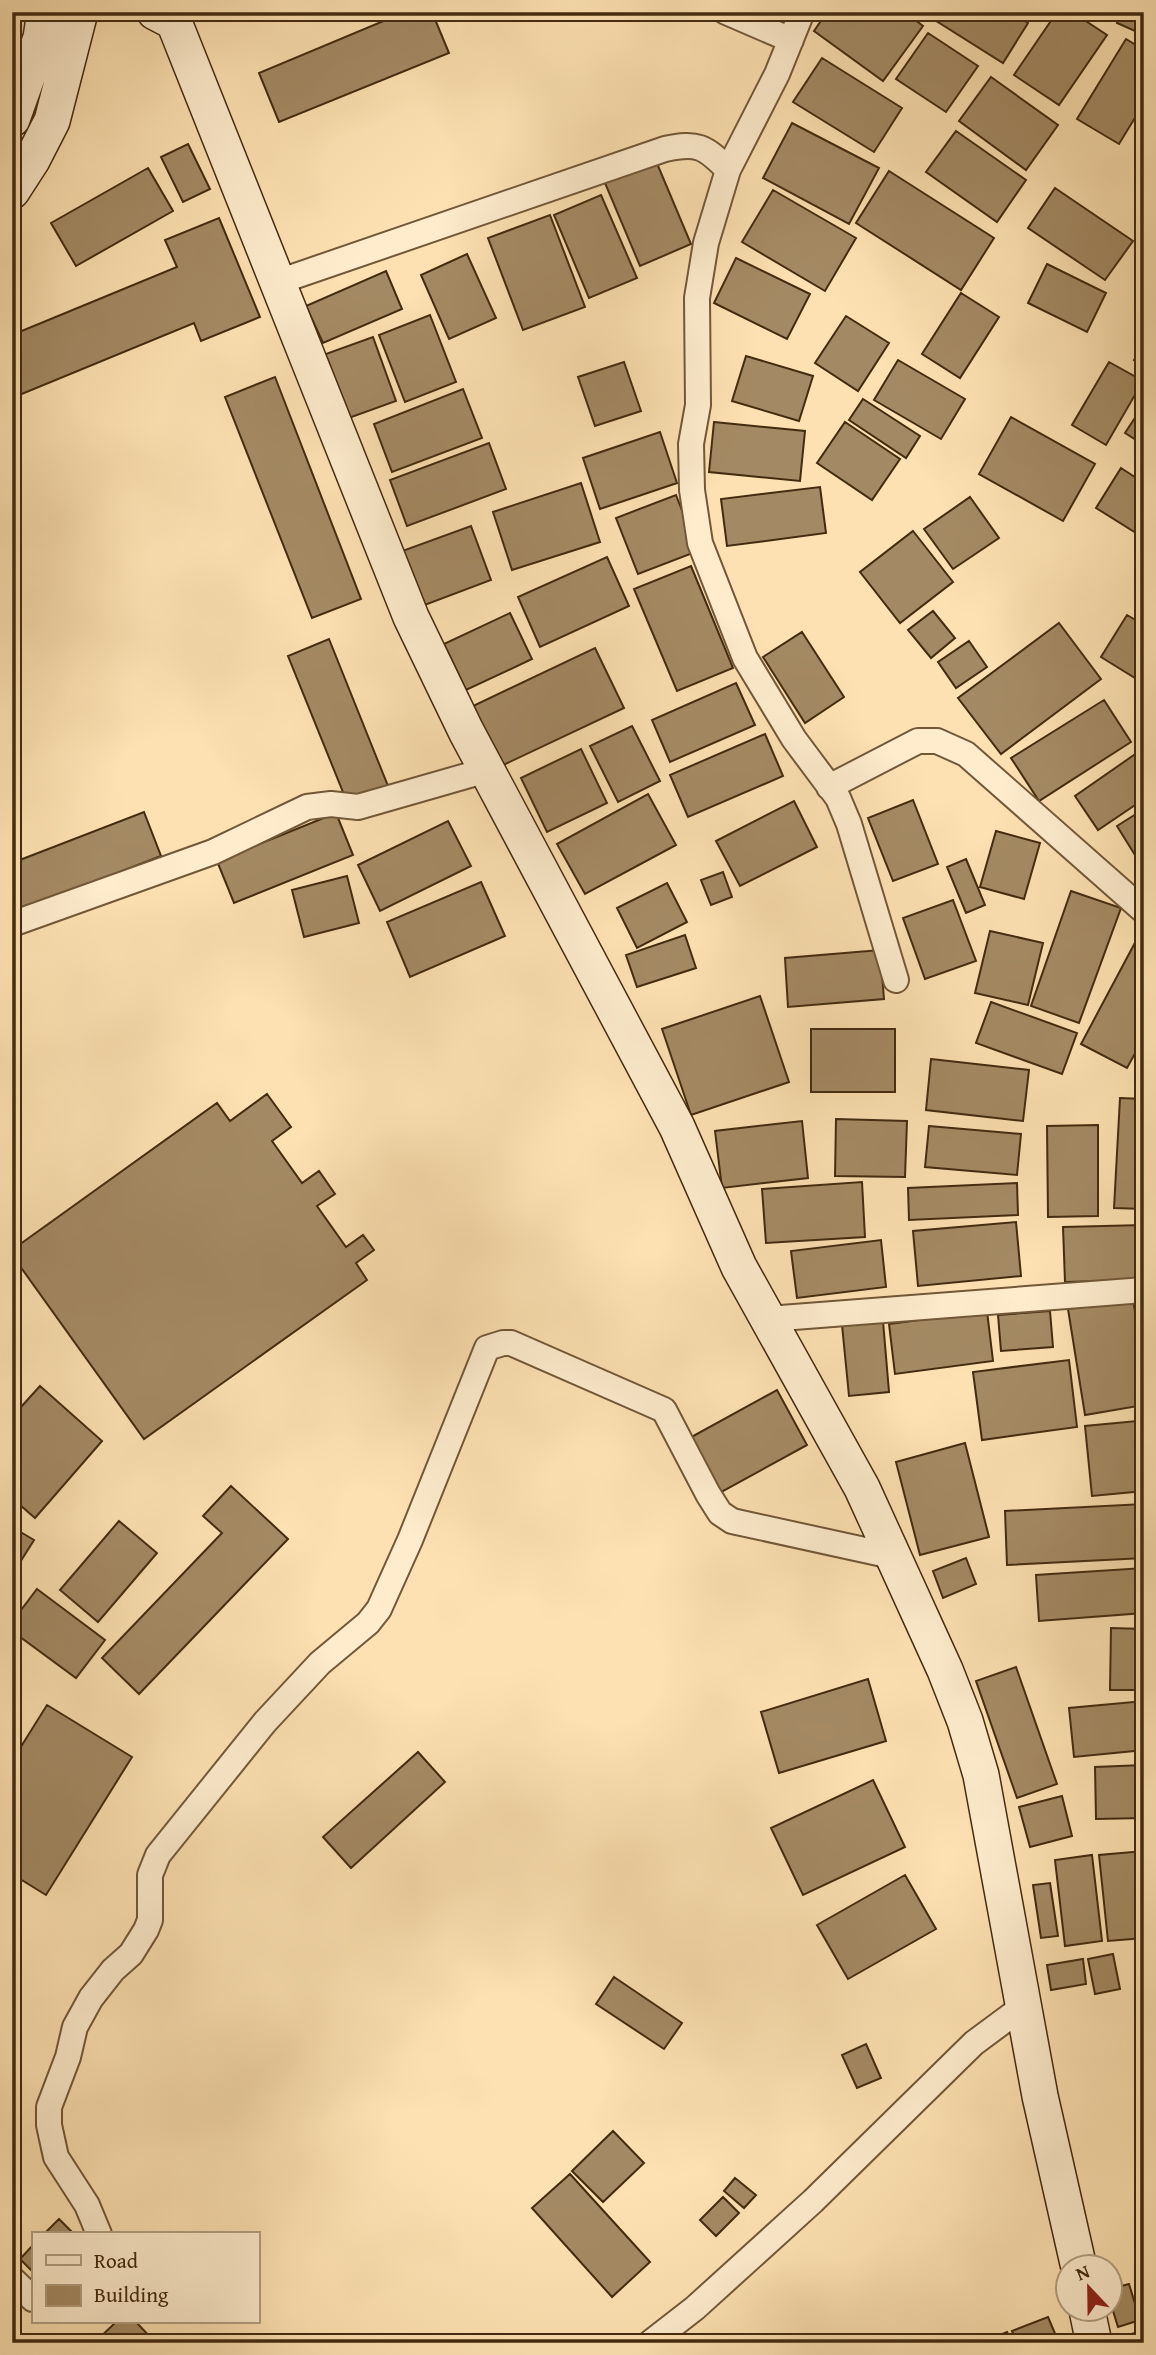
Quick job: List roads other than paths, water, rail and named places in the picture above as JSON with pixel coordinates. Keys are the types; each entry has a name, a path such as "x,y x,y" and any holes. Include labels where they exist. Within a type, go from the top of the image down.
{"street":[{"path":"12,119 41,38 45,12"},
{"path":"12,191 52,121 79,12"},
{"path":"726,12 791,40"},
{"path":"802,12 777,74 728,170 706,243 697,298 698,405 691,444 692,490 700,543 745,658 794,739 838,798 849,824 897,980"},
{"path":"173,15 411,617 487,770 677,1127 739,1267 862,1488 945,1670 981,1775 1040,2095 1076,2254"},
{"path":"278,282 665,149 686,144 710,151 728,170"},
{"path":"829,786 918,741 937,741 966,754 1144,912"},
{"path":"12,924 213,852 307,807 331,804 358,807 487,770"},
{"path":"768,1319 1144,1290"},
{"path":"98,2232 87,2205 56,2157 48,2124 49,2107 68,2057 75,2027 91,1997 113,1969 131,1954 146,1930 150,1920 150,1875 158,1855 265,1722 320,1663 368,1623 379,1609 411,1540 487,1348 511,1343 664,1410 708,1494 720,1513 732,1521 892,1556"},
{"path":"650,2343 695,2308 813,2201 974,2043 1024,2006"},
{"path":"12,2279 32,2298"},
{"path":"1090,2324 1094,2343"}]}
